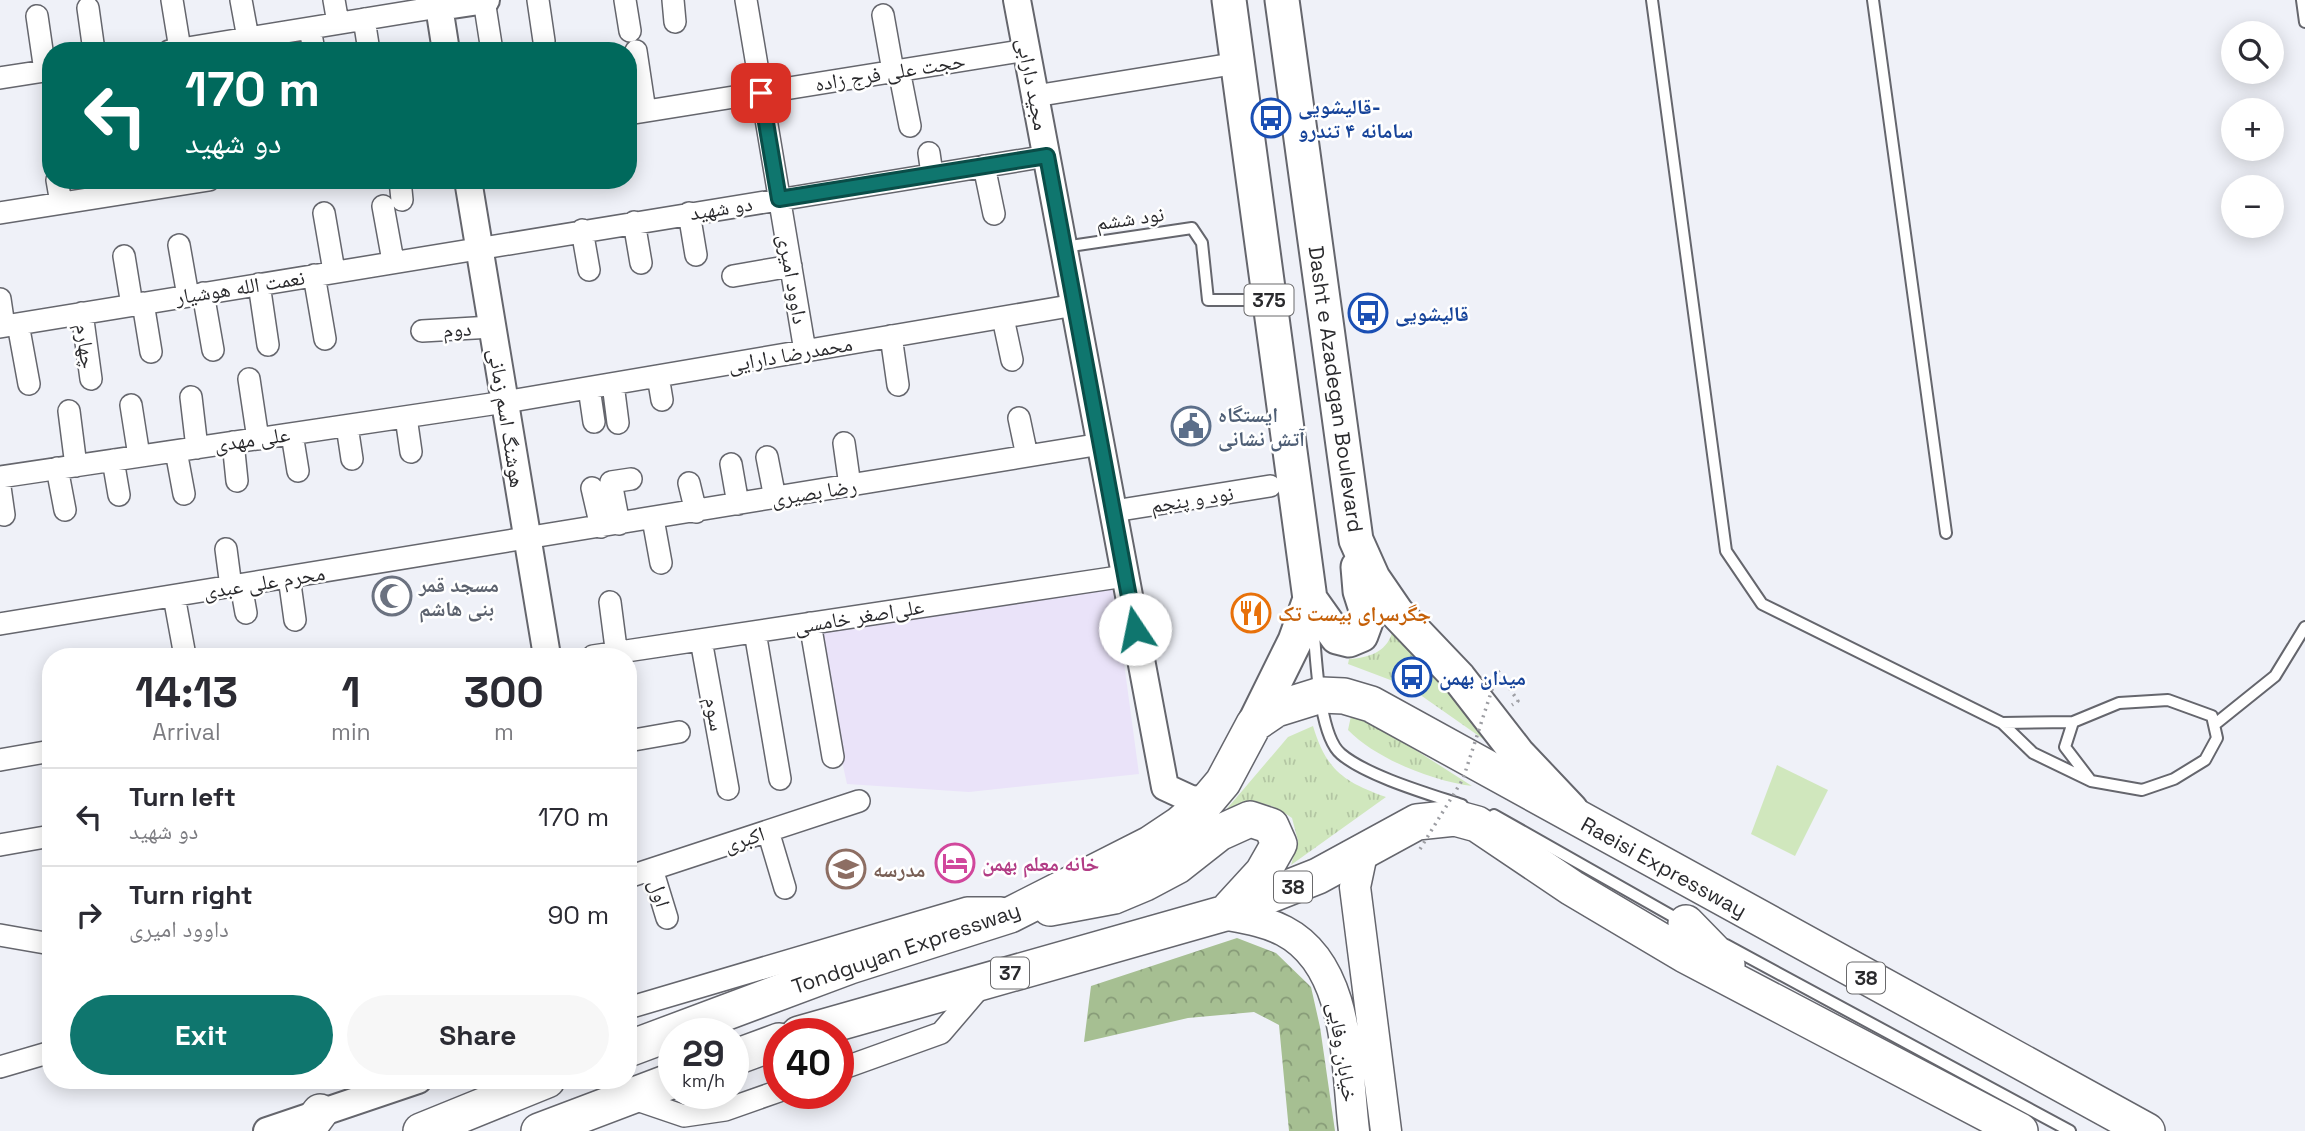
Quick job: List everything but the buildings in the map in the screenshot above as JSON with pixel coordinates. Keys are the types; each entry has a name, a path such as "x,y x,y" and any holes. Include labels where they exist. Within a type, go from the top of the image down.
{"highway":[{"name":"Raeisi Expressway","path":"1254,724 1276,709 1321,695 1343,696 1371,704 2147,1131"},
{"path":"1208,801 1223,782 1254,724"},
{"name":"Tondguyan Expressway","path":"637,1046 850,966 1017,912 1150,844 1208,801"},
{"name":"38","path":"1222,914 1271,896 1362,854 1417,822 1455,818 1477,824 1572,888 1685,955 2020,1131"},
{"path":"1017,912 1114,896 1177,866 1234,824 1250,819 1261,821 1271,827 1279,845 1264,873 1222,914"},
{"name":"37","path":"854,1018 1222,914"},
{"path":"1686,923 1751,990"},
{"path":"539,1131 658,1086"},
{"path":"421,1131 525,1089"}],"main road":[{"name":"375","path":"1229,0 1310,599 1295,641 1254,724"},
{"name":"Dasht e Azadegan Boulevard","path":"1282,0 1356,540 1373,578 1397,613 1458,678 1518,754 1585,824"},
{"path":"1310,599 1337,637 1349,640 1365,630 1368,616 1360,591 1356,540"},
{"name":"خیابان وفایی","path":"1362,854 1354,887 1386,1131"},
{"name":"خیابان وفایی","path":"1222,914 1255,920 1286,932 1316,958 1333,992 1339,1014 1354,1131"}],"street":[{"path":"172,0 180,42"},
{"path":"241,0 256,42 310,28 439,4 484,0 491,42"},
{"path":"334,0 338,23"},
{"path":"538,0 544,41"},
{"path":"625,0 633,42"},
{"path":"673,0 676,22"},
{"name":"داوود امیری","path":"746,0 805,351"},
{"name":"مجید دارابی","path":"1017,0 1165,787 1191,799 1208,801"},
{"path":"439,4 445,42"},
{"path":"88,8 93,42"},
{"path":"883,15 910,126"},
{"path":"37,16 42,42"},
{"path":"364,19 368,42"},
{"path":"310,28 312,42"},
{"name":"حجت علی فرج زاده","path":"637,113 1027,50"},
{"path":"1035,96 1238,63"},
{"path":"0,78 42,71"},
{"name":"دو شهید","path":"479,247 779,199 931,164 984,166 1047,156"},
{"path":"984,166 994,214"},
{"path":"59,189 61,203"},
{"path":"0,213 61,203 111,189"},
{"name":"هوشنگ اسم زمانی","path":"469,189 546,648"},
{"path":"393,261 395,195"},
{"path":"324,213 325,339"},
{"path":"689,214 696,255"},
{"path":"634,222 641,263"},
{"path":"582,230 589,270"},
{"path":"179,244 213,350"},
{"name":"نعمت الله هوشیار","path":"8,326 479,247"},
{"path":"124,256 151,352"},
{"path":"733,276 790,266"},
{"path":"259,284 268,345"},
{"path":"0,299 29,384"},
{"name":"محمدرضا دارایی","path":"505,402 1075,306"},
{"name":"چهارم","path":"82,313 91,379"},
{"path":"1003,318 1012,360"},
{"name":"دوم","path":"422,331 492,327"},
{"path":"891,337 898,385"},
{"path":"658,376 663,400"},
{"path":"249,379 258,439"},
{"path":"613,384 618,423"},
{"path":"589,388 594,422"},
{"path":"184,494 191,397"},
{"name":"علی مهدی","path":"0,477 505,402"},
{"path":"131,405 139,456"},
{"path":"65,510 69,411"},
{"path":"406,417 411,452"},
{"path":"1019,418 1027,456"},
{"path":"347,425 352,459"},
{"path":"292,434 298,471"},
{"path":"233,442 237,481"},
{"path":"844,443 850,486"},
{"name":"رضا بصیری","path":"527,540 1101,444"},
{"path":"767,457 775,498"},
{"path":"113,460 119,495"},
{"path":"731,464 738,505"},
{"path":"610,526 611,482 631,479"},
{"path":"689,483 696,512"},
{"name":"نود و پنجم","path":"1114,511 1270,486"},
{"path":"0,487 4,515"},
{"path":"592,488 610,526"},
{"path":"653,519 661,563"},
{"name":"محرم علی عبدی","path":"0,624 527,540"},
{"path":"226,549 246,613"},
{"name":"علی‌اصغر خامسی","path":"637,651 1125,576"},
{"path":"289,578 295,620"},
{"path":"174,596 184,648"},
{"path":"610,602 616,648"},
{"path":"810,623 833,757"},
{"path":"755,632 780,779"},
{"name":"سوم","path":"702,640 728,789"},
{"path":"637,739 679,732"},
{"path":"0,760 42,753"},
{"name":"اکبری","path":"637,874 859,801"},
{"path":"768,831 785,888"},
{"path":"0,845 42,838"},
{"name":"اول","path":"652,869 667,918"},
{"path":"637,1005 967,908 1017,912"},
{"path":"0,935 42,942"},
{"path":"854,1064 941,1033 986,980"},
{"path":"0,1067 42,1055"},
{"path":"267,1131 313,1122 396,1089"},
{"path":"628,1097 684,1116 725,1110 763,1097"}],"lane":[{"path":"1651,0 1726,551 1762,604 2002,723 2033,753 2091,780 2141,790 2174,779 2205,760 2217,738 2212,716 2168,700 2119,703 2073,722 2002,723"},
{"path":"1873,0 1945,533"},
{"path":"2302,0 2305,22"},
{"name":"نود ششم","path":"1064,247 1192,228 1202,243 1208,299 1269,300"},
{"path":"1310,599 1328,732 1340,754 1397,783 1492,814 1686,923 2070,1131"},
{"path":"2214,725 2275,676 2305,627"},
{"path":"2073,722 2065,747 2091,780"}],"path":[{"path":"1420,849 1463,779 1498,671 1518,701"}],"shaded area":[{"path":"1114,589 1139,774 969,792 847,784 814,633"}],"green space":[{"path":"1392,633 1435,675 1486,741 1409,687 1348,664 1349,659 1369,656 1381,650"},
{"path":"1359,714 1472,786 1423,774 1374,750 1348,730 1351,716"},
{"path":"1313,726 1324,754 1339,772 1359,786 1386,797 1291,865 1298,841 1292,818 1275,807 1260,803 1225,811 1288,737"},
{"path":"1777,765 1828,790 1795,856 1751,834"},
{"path":"1237,938 1276,953 1311,987 1320,1027 1335,1131 1289,1131 1279,1025 1254,1012 1188,1018 1084,1042 1091,986"}],"place":[{"name":"قالیشویی- سامانه ۴ تندرو","path":"1271,118"},
{"name":"قالیشویی","path":"1368,313"},
{"name":"ایستگاه آتش نشانی","path":"1191,426"},
{"name":"مسجد قمر بنی هاشم","path":"392,596"},
{"name":"جگرسرای بیست تک","path":"1251,613"},
{"name":"میدان بهمن","path":"1412,677"},
{"name":"خانه معلم بهمن","path":"955,863"},
{"name":"مدرسه","path":"846,869"}],"route":[{"path":"761,93 779,199 1047,156 1135,629"}]}
